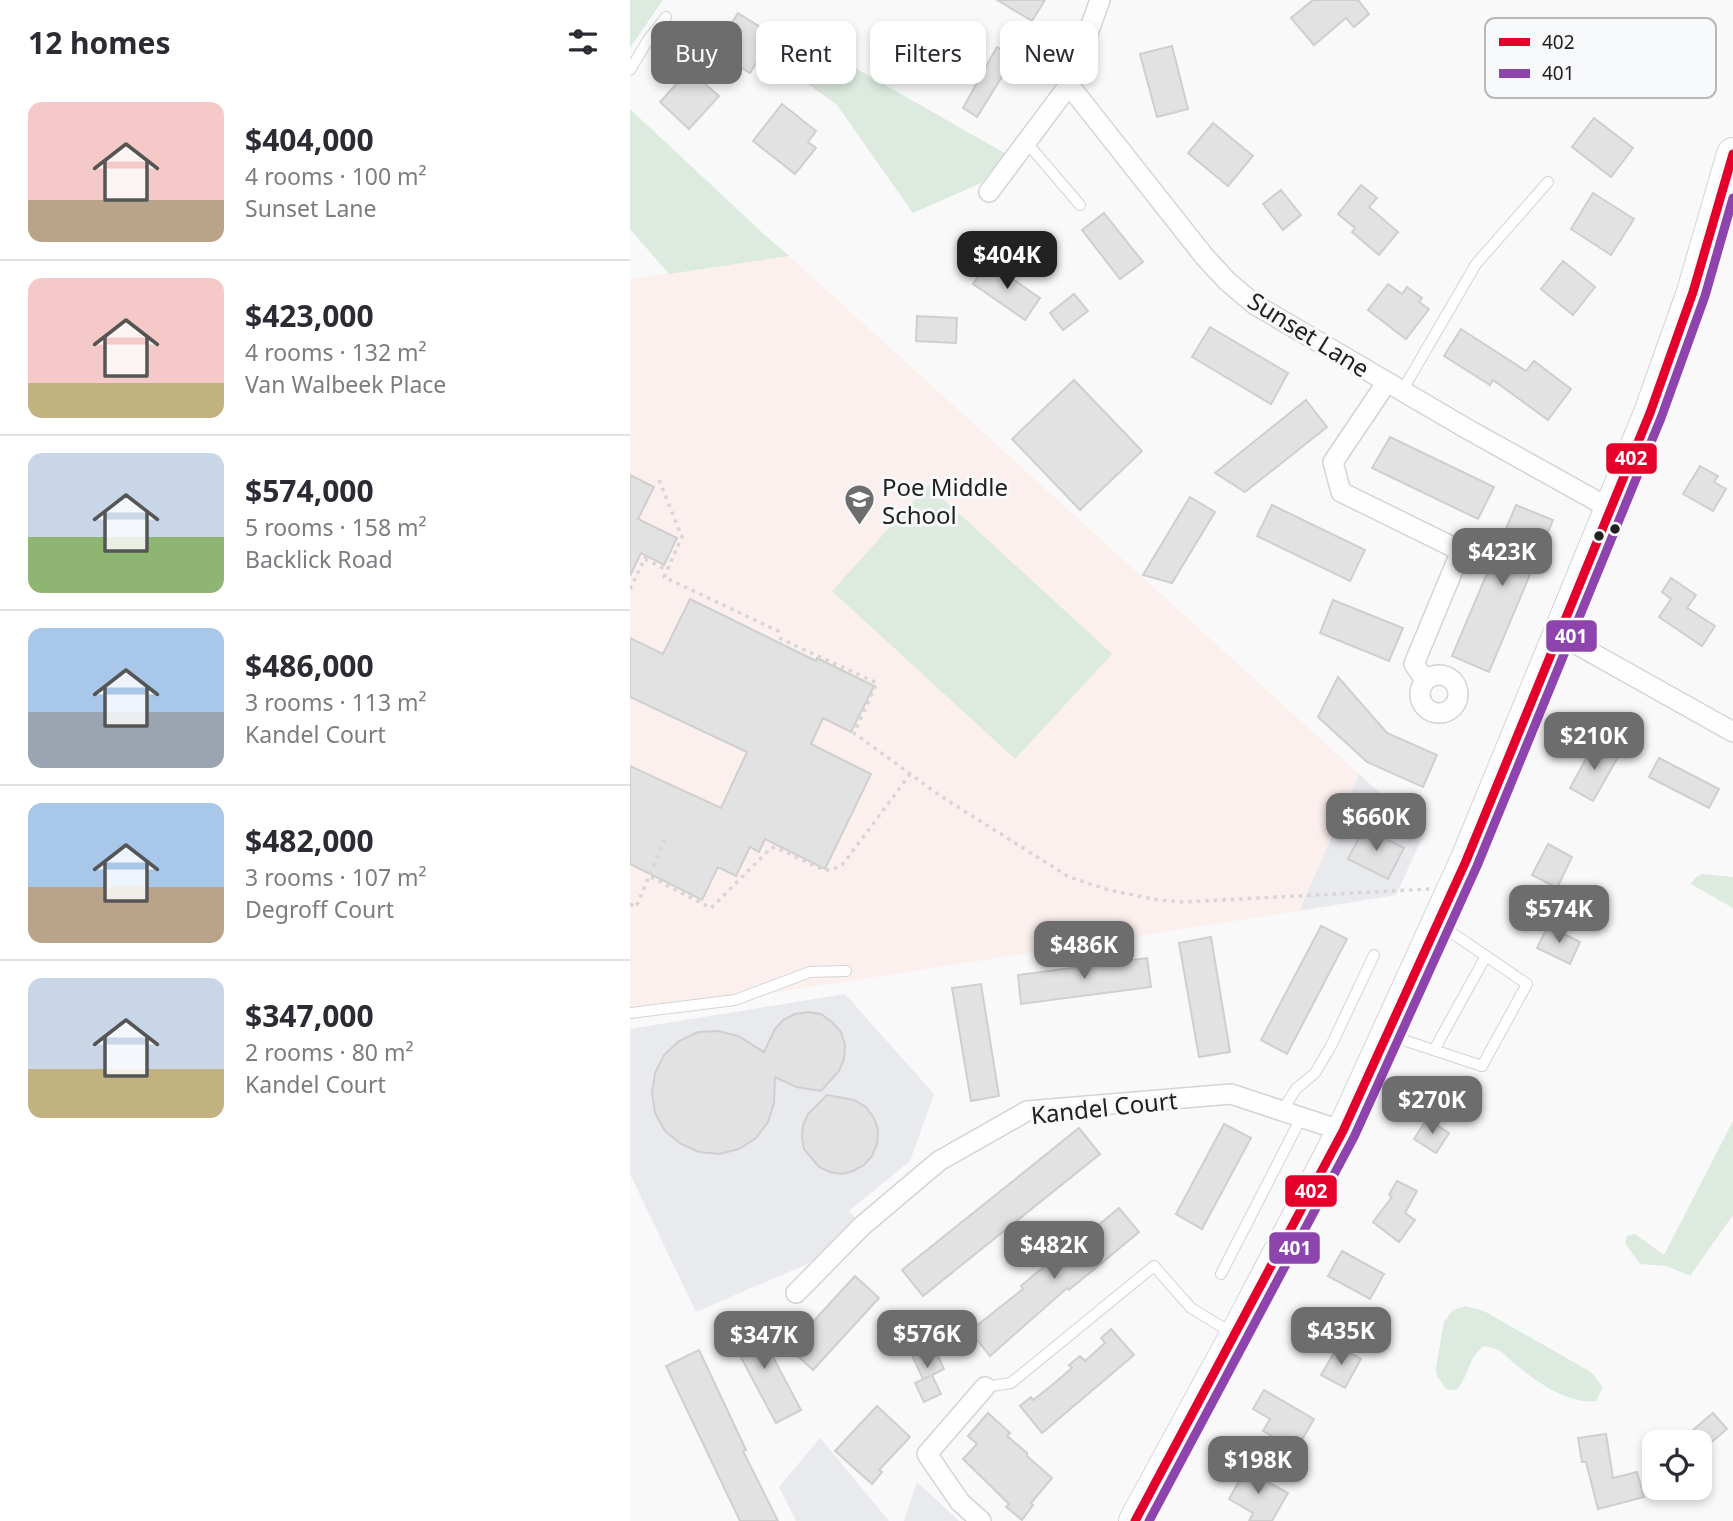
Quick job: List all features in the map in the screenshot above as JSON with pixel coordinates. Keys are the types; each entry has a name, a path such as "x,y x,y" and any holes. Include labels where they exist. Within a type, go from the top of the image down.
{"main road":[{"path":"1145,1517 1343,1131 1452,893 1650,413 1689,303 1733,154"}],"street":[{"path":"989,192 1069,85 1100,0"},
{"name":"Sunset Lane","path":"1069,85 1204,256 1227,281 1254,304 1611,509"},
{"path":"1394,386 1333,462 1340,492 1461,551 1414,664 1425,680"},
{"path":"1560,635 1733,732"},
{"name":"Kandel Court","path":"796,1293 862,1226 939,1161 1027,1111 1231,1094 1343,1131"},
{"path":"981,1521 960,1502 927,1454 985,1388"}],"lane":[{"path":"630,70 648,40 666,18"},
{"path":"1027,143 1080,205"},
{"path":"1394,386 1476,264 1549,182"},
{"path":"1387,1035 1482,1066 1527,984 1438,923"},
{"path":"1221,1274 1292,1114 1296,1088 1315,1073 1331,1046 1374,955"},
{"path":"1434,1051 1486,956"},
{"path":"630,1013 735,1000 810,972 846,971"},
{"path":"985,1388 1011,1383 1154,1266 1191,1308 1236,1335"}],"path":[{"path":"659,480 682,537 664,577 778,631 781,639 877,683 854,733 942,797 1069,877 1109,890 1158,900 1184,902 1435,888 1452,893"},
{"path":"630,589 646,557 667,570"},
{"path":"651,877 711,908 771,848 775,847 824,870 832,870 843,864 911,773"},
{"path":"630,904 636,907 665,839"}],"shaded area":[{"path":"630,0 663,0 630,48"},
{"path":"856,68 870,76 870,84 883,84 1006,154 981,183 913,213 837,105 808,84 856,84"},
{"path":"630,109 789,256 669,274 630,229"},
{"name":"Poe Middle School","path":"789,256 1359,774 1299,911 630,1015 630,279"},
{"path":"928,485 1112,654 1015,759 832,591"},
{"path":"1359,774 1424,834 1396,895 1299,911"},
{"path":"1702,874 1733,877 1733,908 1691,884"},
{"path":"845,994 934,1094 910,1161 849,1211 859,1222 814,1261 696,1312 630,1174 630,1029"},
{"path":"1733,1121 1733,1215 1690,1276 1667,1266 1640,1264 1625,1243 1627,1236 1635,1234 1664,1255"},
{"path":"1466,1306 1484,1311 1591,1372 1603,1387 1596,1401 1574,1399 1553,1390 1525,1372 1499,1350 1483,1346 1473,1358 1464,1380 1456,1390 1446,1389 1437,1376 1436,1368 1444,1322 1453,1310"},
{"path":"820,1438 889,1521 796,1521 779,1487"},
{"path":"917,1482 959,1521 904,1521"}],"building":[{"path":"997,0 1045,0 1032,21"},
{"path":"1313,0 1358,0 1369,14 1354,27 1346,18 1314,45 1291,18"},
{"path":"738,13 756,24 756,63 750,73 742,68 742,21 733,21"},
{"path":"1172,46 1188,109 1157,117 1140,54"},
{"path":"997,47 1000,49 1000,80 977,117 963,108 976,84 986,84 986,67"},
{"path":"676,84 705,84 719,96 689,129 660,102"},
{"path":"782,104 816,131 808,142 816,148 795,174 753,141"},
{"path":"1594,118 1633,148 1611,177 1572,147"},
{"path":"1213,123 1253,156 1228,186 1188,153"},
{"path":"1361,185 1377,198 1369,207 1398,232 1379,255 1352,232 1355,228 1338,214"},
{"path":"1281,190 1301,215 1283,230 1263,204"},
{"path":"1593,193 1634,219 1611,255 1571,229"},
{"path":"1104,213 1143,262 1120,279 1082,230"},
{"path":"1563,261 1595,287 1573,315 1541,289"},
{"path":"988,262 1040,298 1025,320 973,284"},
{"path":"1388,284 1402,294 1407,287 1422,298 1419,302 1429,309 1406,339 1368,310"},
{"path":"1074,294 1088,311 1063,330 1050,313"},
{"path":"917,316 957,318 956,343 916,341"},
{"path":"1210,327 1288,373 1271,404 1192,357"},
{"path":"1461,329 1526,371 1534,361 1571,389 1548,420 1493,380 1490,385 1444,356"},
{"path":"1074,380 1142,451 1080,510 1012,439"},
{"path":"1306,400 1327,427 1245,492 1215,473"},
{"path":"1390,437 1494,487 1478,519 1372,468"},
{"path":"1700,466 1718,476 1714,482 1726,489 1713,511 1683,494"},
{"path":"630,475 654,487 638,519 677,538 664,565 641,553 630,576"},
{"path":"1190,497 1215,512 1172,583 1143,575"},
{"path":"1272,505 1365,550 1350,581 1257,536"},
{"path":"1516,505 1553,520 1489,672 1452,656"},
{"path":"1671,578 1696,595 1687,608 1715,626 1702,646 1659,617 1671,599 1662,592"},
{"path":"690,599 816,661 817,658 874,686 851,732 823,718 811,744 871,774 825,869 765,839 759,852 750,847 736,876 718,867 702,900 630,864 630,766 721,808 747,752 630,697 630,638 663,654"},
{"path":"1333,600 1403,628 1389,661 1320,633"},
{"path":"1338,677 1387,733 1437,755 1423,787 1367,762 1318,717"},
{"path":"1594,744 1618,757 1593,801 1570,788"},
{"path":"1659,758 1719,789 1709,808 1649,777"},
{"path":"1364,828 1404,848 1388,879 1348,859"},
{"path":"1548,844 1572,857 1557,888 1532,875"},
{"path":"1321,926 1347,939 1287,1054 1261,1040"},
{"path":"1548,926 1580,942 1570,964 1537,948"},
{"path":"1211,937 1230,1052 1199,1057 1179,943"},
{"path":"1147,958 1151,987 1021,1004 1018,975"},
{"path":"981,984 999,1096 971,1101 952,988"},
{"path":"808,1012 821,1014 832,1022 841,1032 845,1045 844,1059 839,1071 821,1091 796,1087 775,1077 774,1103 768,1122 756,1138 739,1149 719,1154 699,1152 681,1144 665,1131 655,1113 652,1093 655,1073 664,1055 679,1041 698,1032 718,1031 738,1036 764,1052 775,1029 783,1020"},
{"path":"827,1095 854,1100 866,1107 874,1118 878,1130 877,1144 864,1165 853,1171 841,1174 830,1172 819,1167 804,1149 803,1125 808,1114"},
{"path":"1427,1119 1449,1133 1436,1153 1414,1139"},
{"path":"1224,1124 1251,1138 1202,1229 1176,1214"},
{"path":"1079,1128 1100,1154 923,1296 902,1270"},
{"path":"1397,1181 1417,1191 1405,1213 1415,1220 1399,1242 1373,1222 1392,1197 1389,1195"},
{"path":"1119,1208 1139,1232 1069,1290 1067,1288 990,1356 970,1331 1023,1289 1021,1286 1041,1269 1070,1249"},
{"path":"1342,1251 1384,1274 1370,1299 1328,1276"},
{"path":"855,1276 879,1298 813,1370 789,1348"},
{"path":"753,1319 801,1410 776,1423 728,1333"},
{"path":"1111,1329 1134,1355 1042,1433 1020,1406 1051,1386 1072,1368 1069,1365 1080,1356 1085,1361 1105,1343 1101,1338"},
{"path":"931,1341 944,1369 932,1375 941,1394 924,1402 915,1383 930,1376 923,1379 910,1351"},
{"path":"1338,1346 1361,1359 1345,1388 1321,1375"},
{"path":"699,1350 746,1450 743,1451 778,1521 740,1521 666,1366"},
{"path":"1264,1390 1314,1419 1296,1450 1263,1431 1270,1419 1253,1409"},
{"path":"877,1406 910,1437 879,1470 882,1472 872,1484 835,1451"},
{"path":"988,1413 1010,1433 1007,1436 1052,1478 1031,1503 1033,1505 1022,1520 1006,1507 1009,1504 963,1459 977,1444 968,1436"},
{"path":"1713,1413 1727,1429 1712,1442 1712,1430 1693,1430"},
{"path":"1606,1434 1613,1478 1637,1472 1642,1498 1598,1509 1586,1462 1582,1462 1578,1438"},
{"path":"1246,1469 1254,1474 1257,1469 1271,1478 1268,1482 1288,1493 1272,1521 1249,1521 1253,1513 1229,1499"}],"transit line":[{"name":"402","path":"1135,1521 1343,1131 1466,861 1650,413 1693,292 1733,154"},
{"name":"401","path":"1149,1521 1354,1137 1477,866 1661,418 1705,296 1733,198"}],"place":[{"name":"Poe Middle School","path":"859,527"}]}
